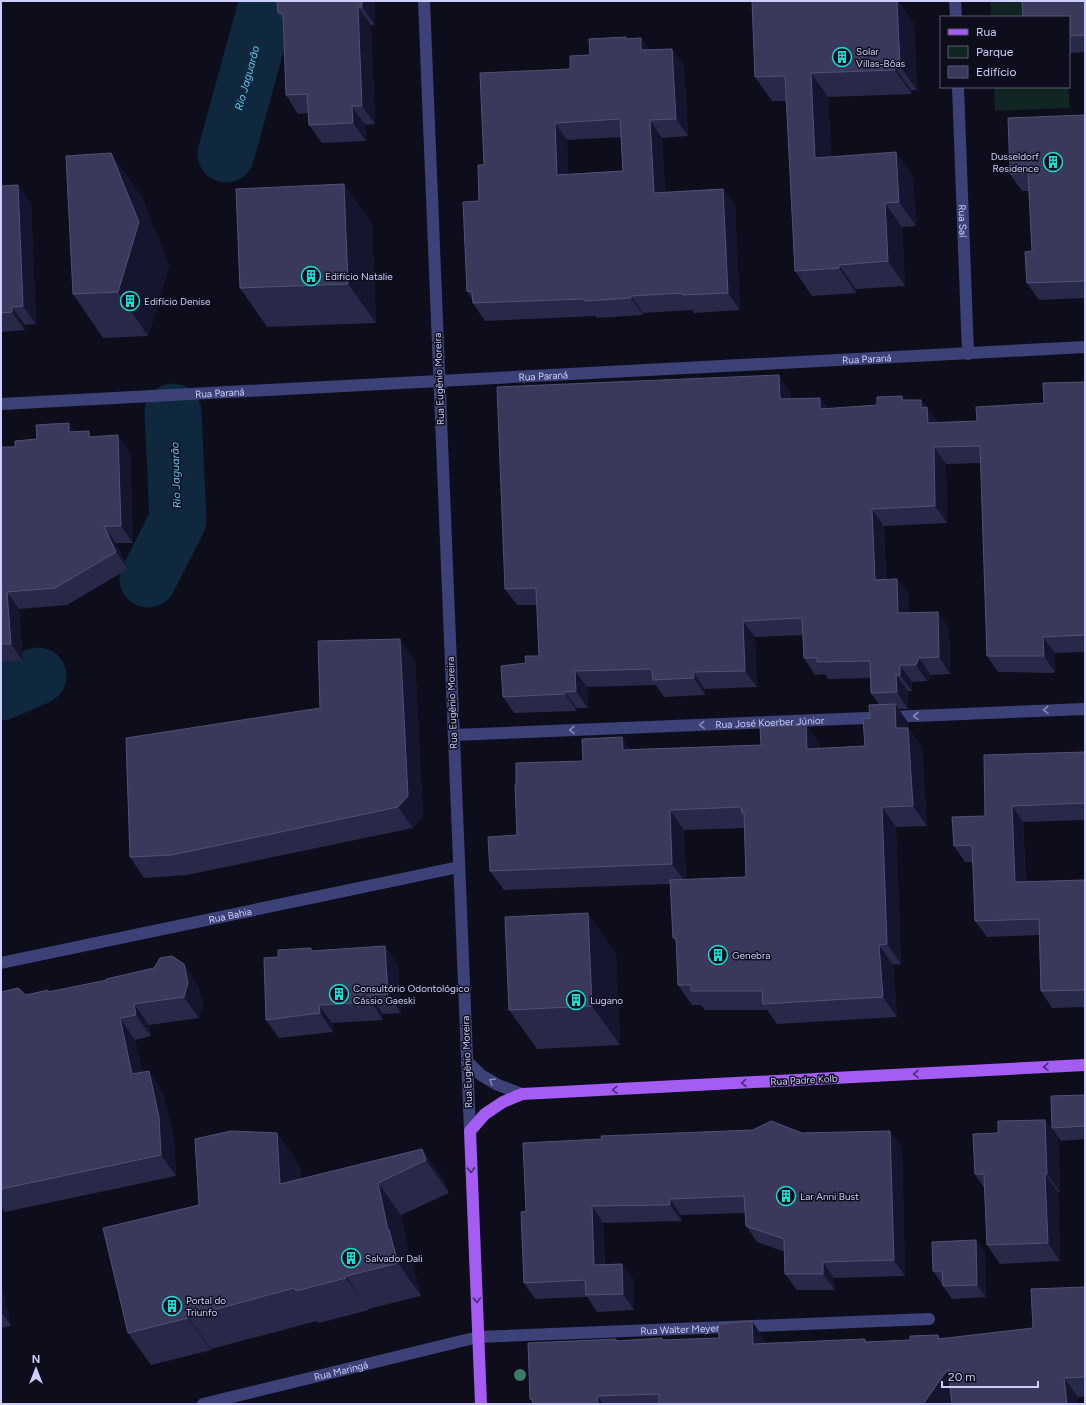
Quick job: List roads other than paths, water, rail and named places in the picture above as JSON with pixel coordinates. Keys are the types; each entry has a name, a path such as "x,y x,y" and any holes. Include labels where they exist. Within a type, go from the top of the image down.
{"main road":[{"name":"Rua Padre Kolb","path":"470,1131 485,1114 503,1102 522,1094 1085,1065"},
{"name":"Rua Eugênio Moreira","path":"470,1131 481,1404"}],"street":[{"name":"Rua Eugênio Moreira","path":"424,1 470,1131"},
{"path":"955,1 956,16"},
{"name":"Rua Saí","path":"958,88 968,354"},
{"name":"Rua Paraná","path":"1,404 1085,347"},
{"name":"Rua José Koerber Júnior","path":"454,735 1085,709"},
{"name":"Rua Bahia","path":"1,963 459,868"},
{"name":"Rua Padre Kolb","path":"467,1061 481,1075 522,1094"},
{"name":"Rua Walter Meyer","path":"478,1337 929,1319"},
{"name":"Rua Maringá","path":"203,1404 478,1337"}],"waterway":[{"name":"Rio Jaguarão","path":"226,154 268,1"},
{"name":"Rio Jaguarão","path":"148,579 178,520 173,412"},
{"name":"Rio Jaguarão","path":"1,692 38,676"}],"place":[{"name":"Solar Villas-Bôas","path":"842,57"},
{"name":"Dusseldorf Residence","path":"1053,162"},
{"name":"Edifício Natalie","path":"311,276"},
{"name":"Edifício Denise","path":"130,301"},
{"name":"Genebra","path":"718,955"},
{"name":"Consultório Odontológico Cássio Gaeski","path":"339,994"},
{"name":"Lugano","path":"576,1000"},
{"name":"Lar Anni Bust","path":"786,1196"},
{"name":"Salvador Dali","path":"351,1258"},
{"name":"Portal do Triunfo","path":"172,1306"}]}
